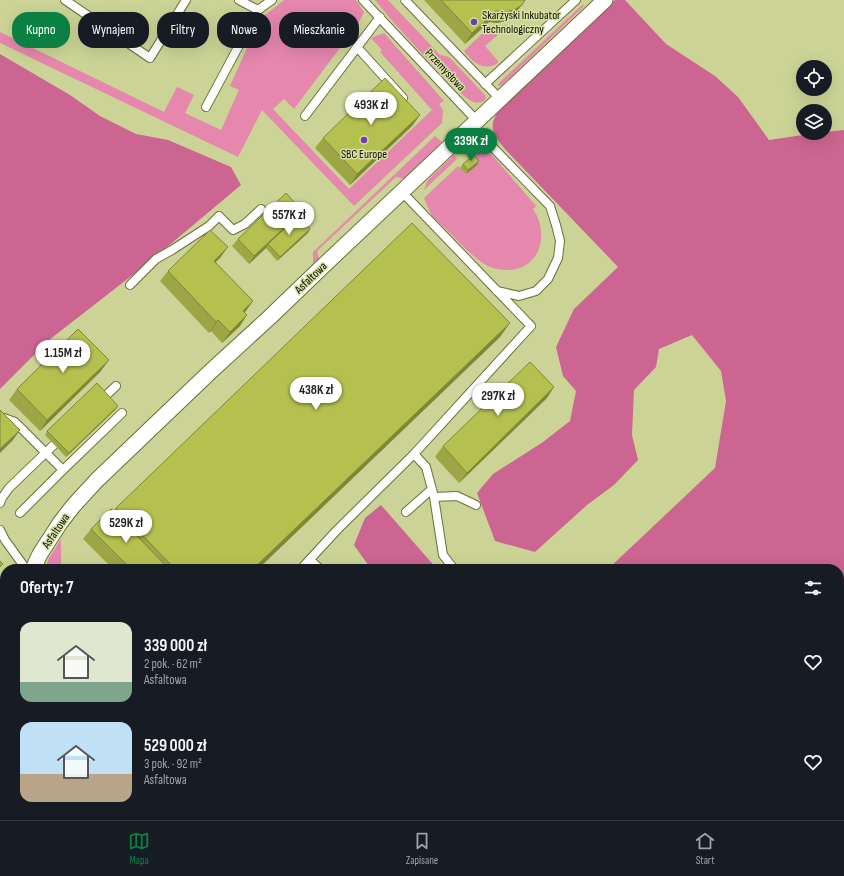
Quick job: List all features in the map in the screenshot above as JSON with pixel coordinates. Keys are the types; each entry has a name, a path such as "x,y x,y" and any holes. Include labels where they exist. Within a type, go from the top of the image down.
{"street":[{"name":"Asfaltowa","path":"35,564 60,523 97,480 475,123 598,2"}],"lane":[{"path":"65,0 150,58 186,0"},
{"path":"239,0 258,10"},
{"path":"206,107 258,10 272,0"},
{"name":"Przemysłowa","path":"363,0 550,206 560,241 558,258 548,279 536,291 519,296 497,291"},
{"path":"405,0 500,99"},
{"path":"485,84 576,0"},
{"path":"359,44 380,17"},
{"path":"304,116 356,48"},
{"path":"358,48 408,103"},
{"path":"306,564 337,530 414,454 531,326 402,192"},
{"path":"130,285 156,259 209,226 219,216 233,230 245,224 261,209"},
{"path":"94,407 116,386"},
{"path":"20,513 122,413"},
{"path":"4,418 16,422 63,470"},
{"path":"0,503 9,488 67,432"},
{"path":"414,454 426,467 433,493 443,555 450,564"},
{"path":"406,512 433,493 457,496 476,505"},
{"path":"0,530 5,540 22,564"},
{"path":"310,560 314,564"}],"shaded area":[{"path":"284,0 356,0 364,12 359,22 359,12 279,12 279,48 340,48 294,109 284,99 273,109 349,189 432,110 380,52 382,50 371,38 384,33 444,101 439,104 443,110 442,123 354,206 262,110 238,157 0,43 0,32 12,38 12,48 33,48 164,112 177,87 194,95 185,113 221,130 239,90 230,86 247,48 271,48 271,12 269,12"},
{"path":"375,0 388,0 440,55 450,58 485,95 486,98 484,101 478,103 473,102 463,95 407,37"},
{"path":"615,0 625,0 666,44 715,76 738,97 769,140 796,136 796,140 832,140 832,131 844,130 844,564 613,564 715,468 726,401 721,371 692,335 659,349 656,367 634,390 632,435 638,460 614,485 587,505 535,552 495,541 477,493 493,474 543,442 570,421 576,391 563,376 556,347 574,309 618,267 505,149 494,133 493,122 497,112"},
{"path":"582,5 584,5 583,7 502,85 498,85 500,82"},
{"path":"506,25 507,27 485,46 498,61 498,63 493,66 483,66 471,59 464,51 490,26 497,27"},
{"path":"0,54 70,95 100,116 136,134 168,140 231,167 241,185 148,263 49,340 0,389"},
{"path":"435,136 442,142 404,179 396,177 317,251 319,259 313,265 313,252"},
{"path":"478,147 486,149 492,155 536,206 533,209 541,228 539,247 535,256 529,263 520,268 509,270 493,268 478,259 433,217 424,198 458,166 466,174 476,164 469,155"},
{"path":"454,155 457,159 424,190 430,178"},
{"path":"381,505 433,564 367,564 354,545 365,518"},
{"path":"61,539 61,564 47,564"}],"building":[{"path":"441,0 525,0 522,5 514,10 505,12 496,11 472,33"},
{"path":"385,78 420,115 357,174 323,138"},
{"path":"474,155 479,161 468,170 463,164"},
{"path":"286,193 302,211 254,256 238,239"},
{"path":"299,215 310,229 280,257 268,244"},
{"path":"412,223 510,323 258,564 170,564 116,508"},
{"path":"210,230 228,247 214,261 253,301 243,311 247,315 230,332 218,320 216,322 168,271"},
{"path":"78,329 109,360 47,420 17,389"},
{"path":"530,362 554,387 467,473 443,446"},
{"path":"97,383 118,406 69,453 47,431"},
{"path":"0,410 20,430 0,449"},
{"path":"111,509 164,564 126,564 91,529"}],"place":[{"name":"Skarżyski Inkubator Technologiczny","path":"474,22"},
{"name":"SBC Europe","path":"364,140"}]}
